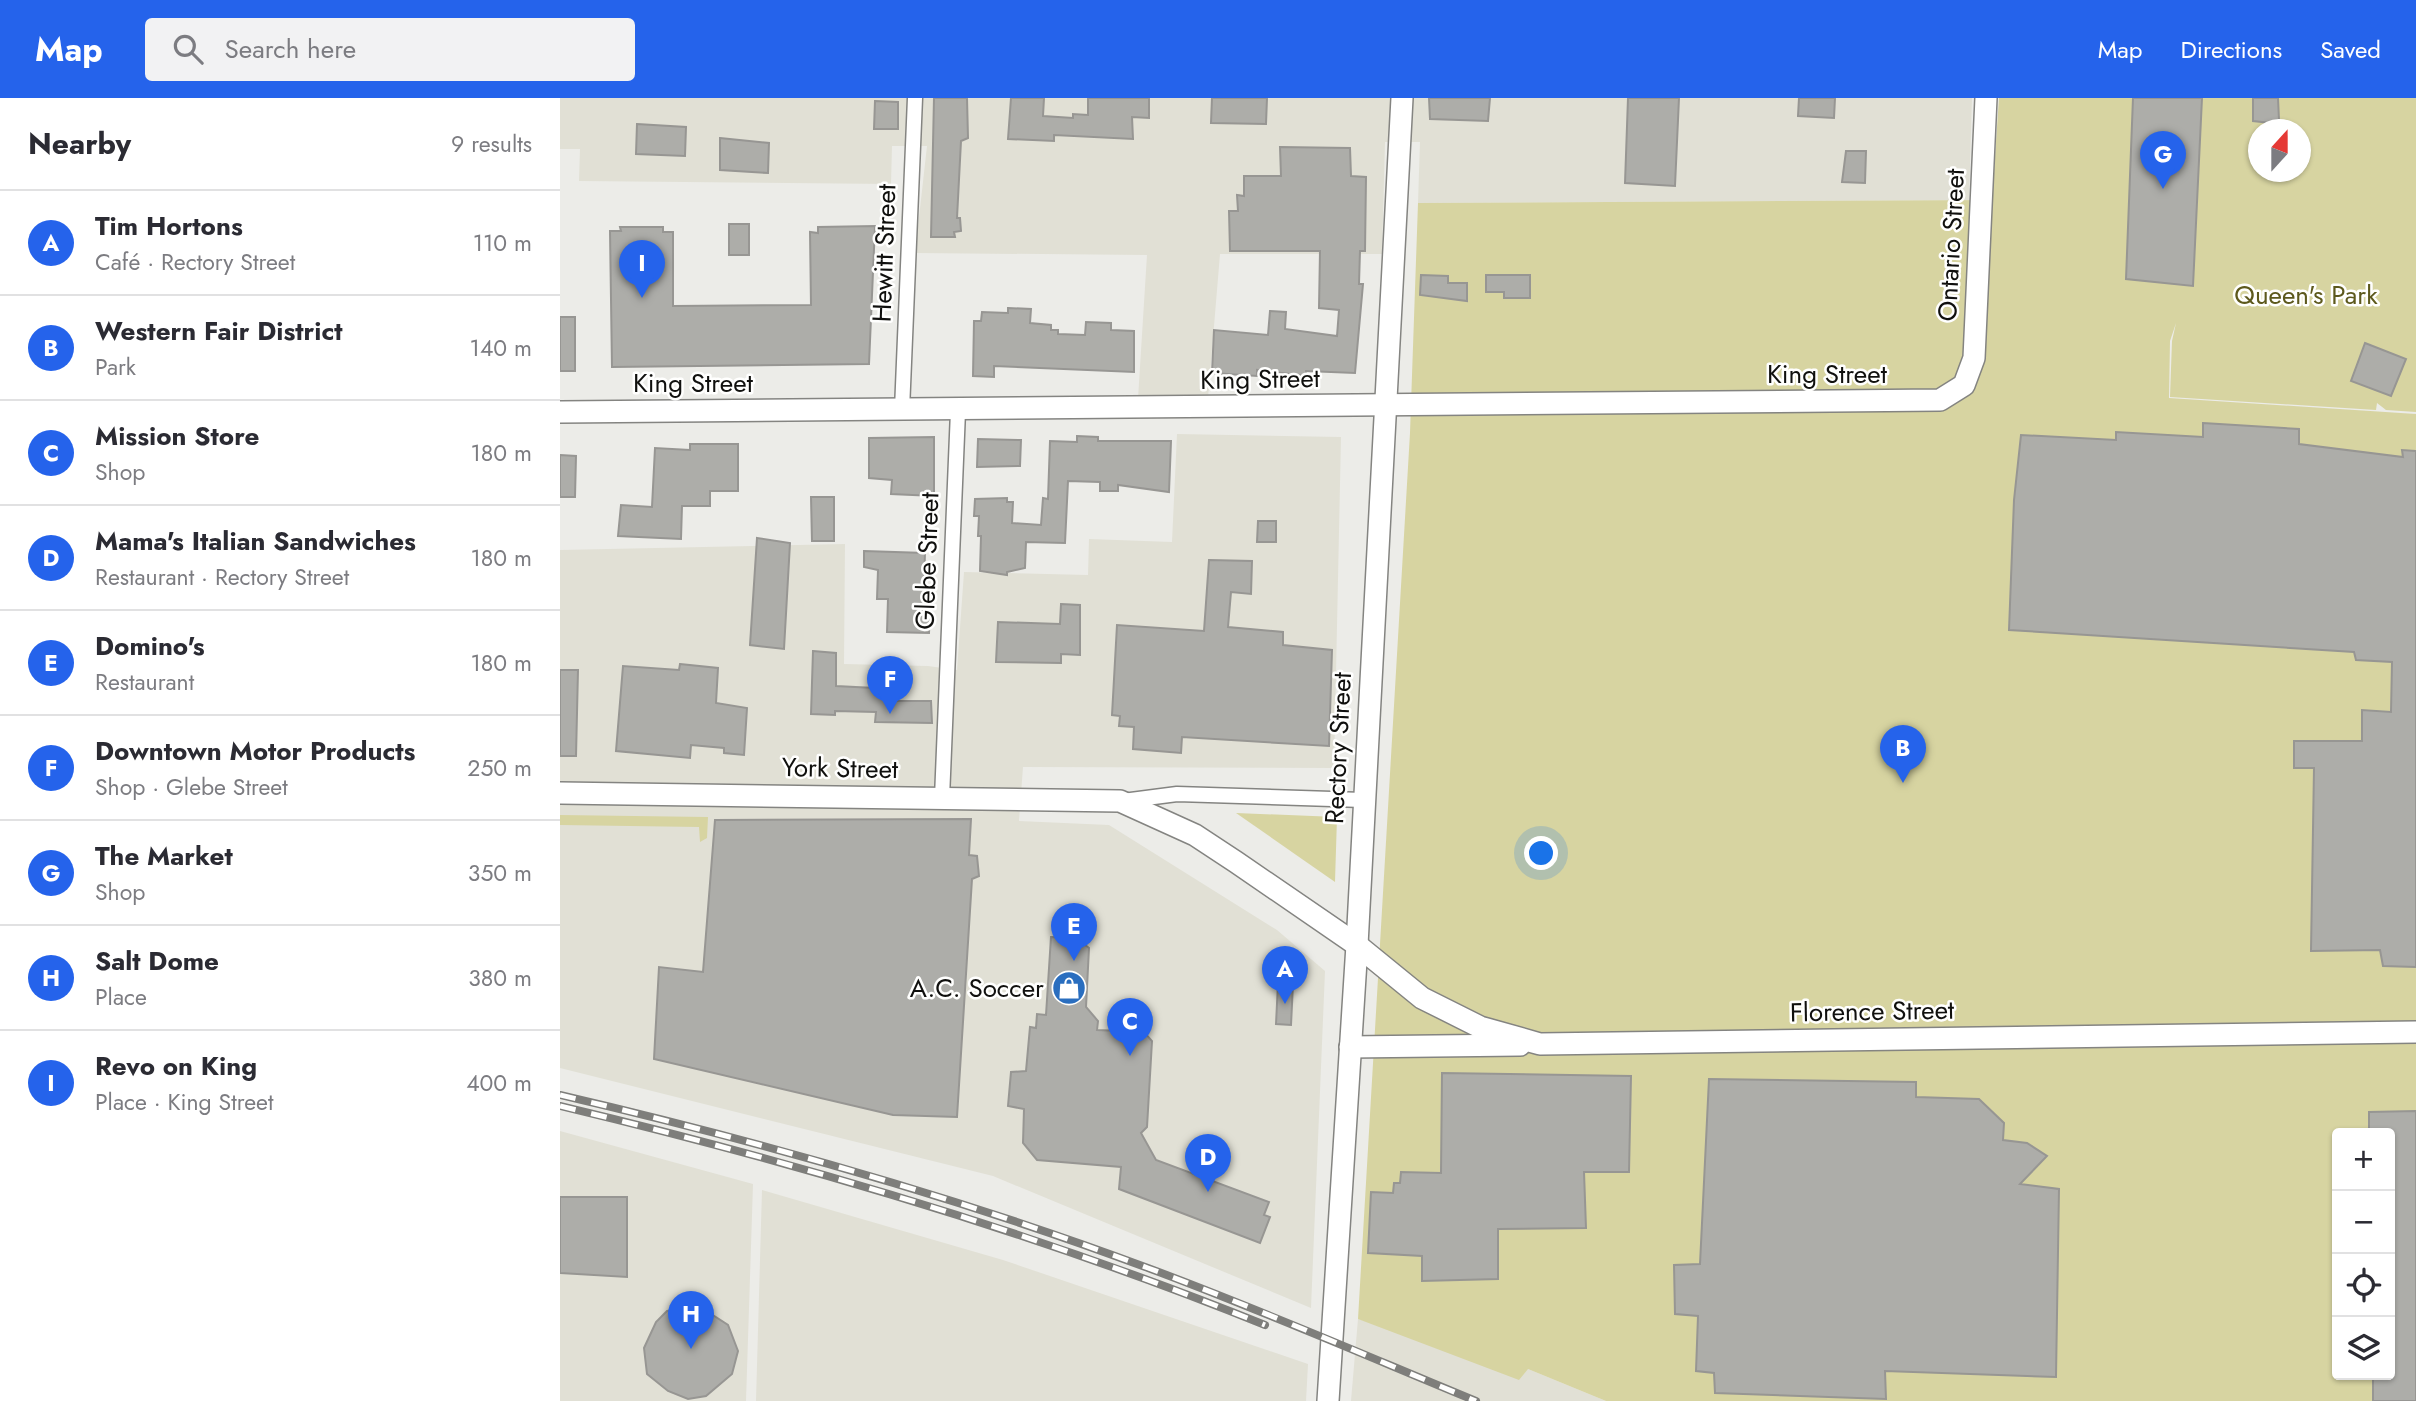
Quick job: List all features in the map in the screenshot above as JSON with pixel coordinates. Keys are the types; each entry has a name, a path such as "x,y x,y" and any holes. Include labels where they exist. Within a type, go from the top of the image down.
{"street":[{"name":"Hewitt Street","path":"902,410 915,98"},
{"name":"Rectory Street","path":"1328,1401 1357,945 1402,98"},
{"name":"Ontario Street","path":"1958,391 1969,376 1973,358 1986,98"},
{"name":"King Street","path":"560,412 1916,402 1940,400 1958,391"},
{"name":"Glebe Street","path":"942,798 958,411"},
{"name":"York Street","path":"560,793 1119,801 1177,794 1363,800"},
{"name":"York Street","path":"1119,801 1195,835 1357,945"},
{"name":"Florence Street","path":"1357,945 1422,998 1480,1027 1540,1044 2416,1032"},
{"path":"1350,1047 1540,1044"}],"shaded area":[{"path":"560,98 1972,98 1969,200 1418,203 1420,142 1385,142 1382,254 1220,254 1208,398 1138,399 1147,255 915,253 927,146 892,146 891,184 579,181 580,149 560,149"},
{"path":"1177,434 1341,437 1334,768 1023,767 1019,821 1109,825 1277,930 1325,971 1311,1308 993,1176 560,1068 560,550 845,544 844,664 928,666 957,670 964,572 1088,575 1089,539 1172,542"},
{"path":"560,1131 753,1184 746,1401 560,1401"},
{"path":"762,1190 1003,1260 1308,1364 1306,1401 756,1401"},
{"path":"1358,1319 1528,1369 1606,1401 1351,1401"}],"green space":[{"name":"Queen's Park","path":"1999,98 2416,98 2416,412 2386,410 2377,403 2376,410 2170,397 2172,341 2176,323 2170,341 2169,398 2416,414 2416,1401 1606,1401 1528,1369 1519,1380 1358,1319 1410,433 1418,203 1992,200"},
{"path":"1236,813 1337,817 1335,882"},
{"path":"560,815 708,817 707,838 700,842 699,827 560,825"}],"building":[{"path":"934,98 967,98 968,138 961,141 957,218 960,218 961,231 954,232 955,237 931,237"},
{"path":"1011,98 1044,98 1043,116 1073,118 1073,114 1088,115 1088,98 1149,98 1149,118 1132,117 1133,139 1054,135 1054,141 1008,139"},
{"path":"1212,98 1267,98 1266,124 1211,123"},
{"path":"1429,98 1490,98 1488,121 1430,119"},
{"path":"1628,98 1679,98 1675,186 1625,183"},
{"path":"1799,98 1835,98 1834,118 1798,116"},
{"path":"2133,98 2202,98 2193,286 2126,279"},
{"path":"2253,98 2278,98 2279,119 2253,119"},
{"path":"875,101 898,102 898,129 874,129"},
{"path":"637,124 686,127 685,156 636,154"},
{"path":"720,138 769,143 768,173 720,170"},
{"path":"1280,147 1350,148 1351,176 1366,177 1365,251 1360,251 1359,284 1363,284 1355,373 1306,371 1306,376 1257,370 1257,376 1212,373 1214,330 1268,335 1270,311 1286,312 1285,329 1337,336 1339,310 1319,308 1320,251 1230,251 1229,211 1238,211 1237,195 1244,196 1244,176 1281,176"},
{"path":"1846,151 1866,151 1865,183 1842,182"},
{"path":"729,224 749,224 749,255 729,255"},
{"path":"875,226 869,364 612,367 610,231 621,231 620,227 663,227 663,232 673,232 673,306 811,305 810,232 818,233 818,227"},
{"path":"1421,275 1448,276 1448,283 1467,283 1467,301 1420,295"},
{"path":"1486,275 1530,275 1530,298 1504,298 1504,292 1486,292"},
{"path":"1008,308 1031,309 1030,323 1051,325 1051,330 1058,330 1058,334 1085,335 1086,322 1111,323 1111,330 1134,331 1134,372 994,366 994,377 973,376 974,321 981,321 982,312 1008,313"},
{"path":"560,317 575,317 575,371 560,371"},
{"path":"2365,343 2406,359 2391,396 2351,381"},
{"path":"2203,423 2299,429 2299,444 2403,457 2402,450 2416,451 2416,967 2383,966 2380,950 2311,951 2314,768 2294,768 2294,741 2362,741 2362,710 2391,712 2392,662 2356,660 2354,652 2009,630 2014,500 2021,435 2116,440 2116,432 2203,437"},
{"path":"1077,436 1098,437 1098,441 1171,441 1169,492 1118,485 1118,491 1100,491 1100,482 1068,481 1065,543 1026,542 1025,568 1007,572 1007,575 980,571 981,536 978,536 979,516 974,516 975,499 1007,498 1007,502 1013,502 1012,523 1041,525 1043,498 1048,499 1050,441 1077,442"},
{"path":"934,437 934,496 891,494 892,480 869,478 869,438"},
{"path":"978,439 1021,440 1020,466 977,467"},
{"path":"690,444 738,444 738,491 710,491 710,506 682,506 681,539 618,536 621,505 652,507 655,448 690,450"},
{"path":"560,455 576,456 575,497 560,497"},
{"path":"811,497 834,497 834,541 812,541"},
{"path":"1258,521 1276,521 1276,542 1257,542"},
{"path":"757,538 790,543 784,649 750,645"},
{"path":"864,551 925,553 923,613 930,613 929,633 887,632 888,599 877,599 878,570 864,567"},
{"path":"1209,560 1252,561 1251,594 1231,592 1228,627 1283,632 1283,645 1332,650 1329,746 1182,737 1181,753 1133,749 1134,727 1119,726 1120,716 1112,715 1117,625 1204,631"},
{"path":"1061,604 1080,605 1080,655 1061,654 1061,663 996,662 998,622 1060,624"},
{"path":"813,651 836,653 836,686 894,689 894,701 931,701 932,723 875,722 876,712 835,711 835,715 811,714"},
{"path":"680,664 718,668 716,703 747,708 744,755 724,753 724,748 691,745 690,758 616,751 623,666 679,670"},
{"path":"560,670 578,670 576,756 560,756"},
{"path":"971,819 969,855 977,856 979,876 972,879 957,1117 893,1115 654,1059 659,967 703,972 715,820"},
{"path":"1051,937 1076,938 1089,948 1086,1007 1098,1021 1097,1030 1144,1032 1152,1041 1147,1127 1141,1133 1156,1160 1269,1202 1264,1215 1270,1217 1260,1243 1119,1189 1121,1167 1037,1160 1023,1143 1024,1109 1008,1106 1011,1072 1026,1071 1030,1027 1036,1028 1037,1014 1046,1015"},
{"path":"1278,983 1293,984 1291,1025 1276,1024"},
{"path":"1442,1073 1631,1076 1629,1172 1584,1172 1586,1228 1498,1229 1498,1279 1422,1281 1422,1256 1368,1253 1371,1192 1393,1193 1394,1183 1400,1183 1401,1172 1441,1173"},
{"path":"1709,1079 1916,1082 1916,1097 1979,1099 2004,1123 2003,1140 2027,1143 2047,1156 2020,1184 2059,1189 2056,1377 1885,1371 1886,1399 1715,1393 1714,1373 1696,1371 1698,1316 1675,1314 1674,1265 1700,1264"},
{"path":"2416,1111 2416,1401 2373,1401 2373,1380 2395,1380 2395,1128 2369,1128 2369,1112"},
{"path":"560,1197 627,1197 627,1277 560,1273"},
{"path":"704,1300 705,1310 728,1325 738,1351 732,1374 706,1396 688,1399 668,1391 647,1374 644,1348 656,1322 667,1311 683,1309 684,1301"}],"railway":[{"path":"560,1095 783,1151 1003,1217 1189,1284 1476,1401"},
{"path":"560,1106 739,1151 917,1202 1092,1260 1265,1325"}],"place":[{"name":"The Market","path":"2163,189"},
{"name":"Revo on King","path":"642,298"},
{"name":"Downtown Motor Products","path":"890,714"},
{"name":"Western Fair District","path":"1903,783"},
{"name":"Domino's","path":"1074,961"},
{"name":"A.C. Soccer","path":"1069,988"},
{"name":"Tim Hortons","path":"1285,1004"},
{"name":"Mission Store","path":"1130,1056"},
{"name":"Mama's Italian Sandwiches","path":"1208,1192"},
{"name":"Salt Dome","path":"691,1349"}]}
